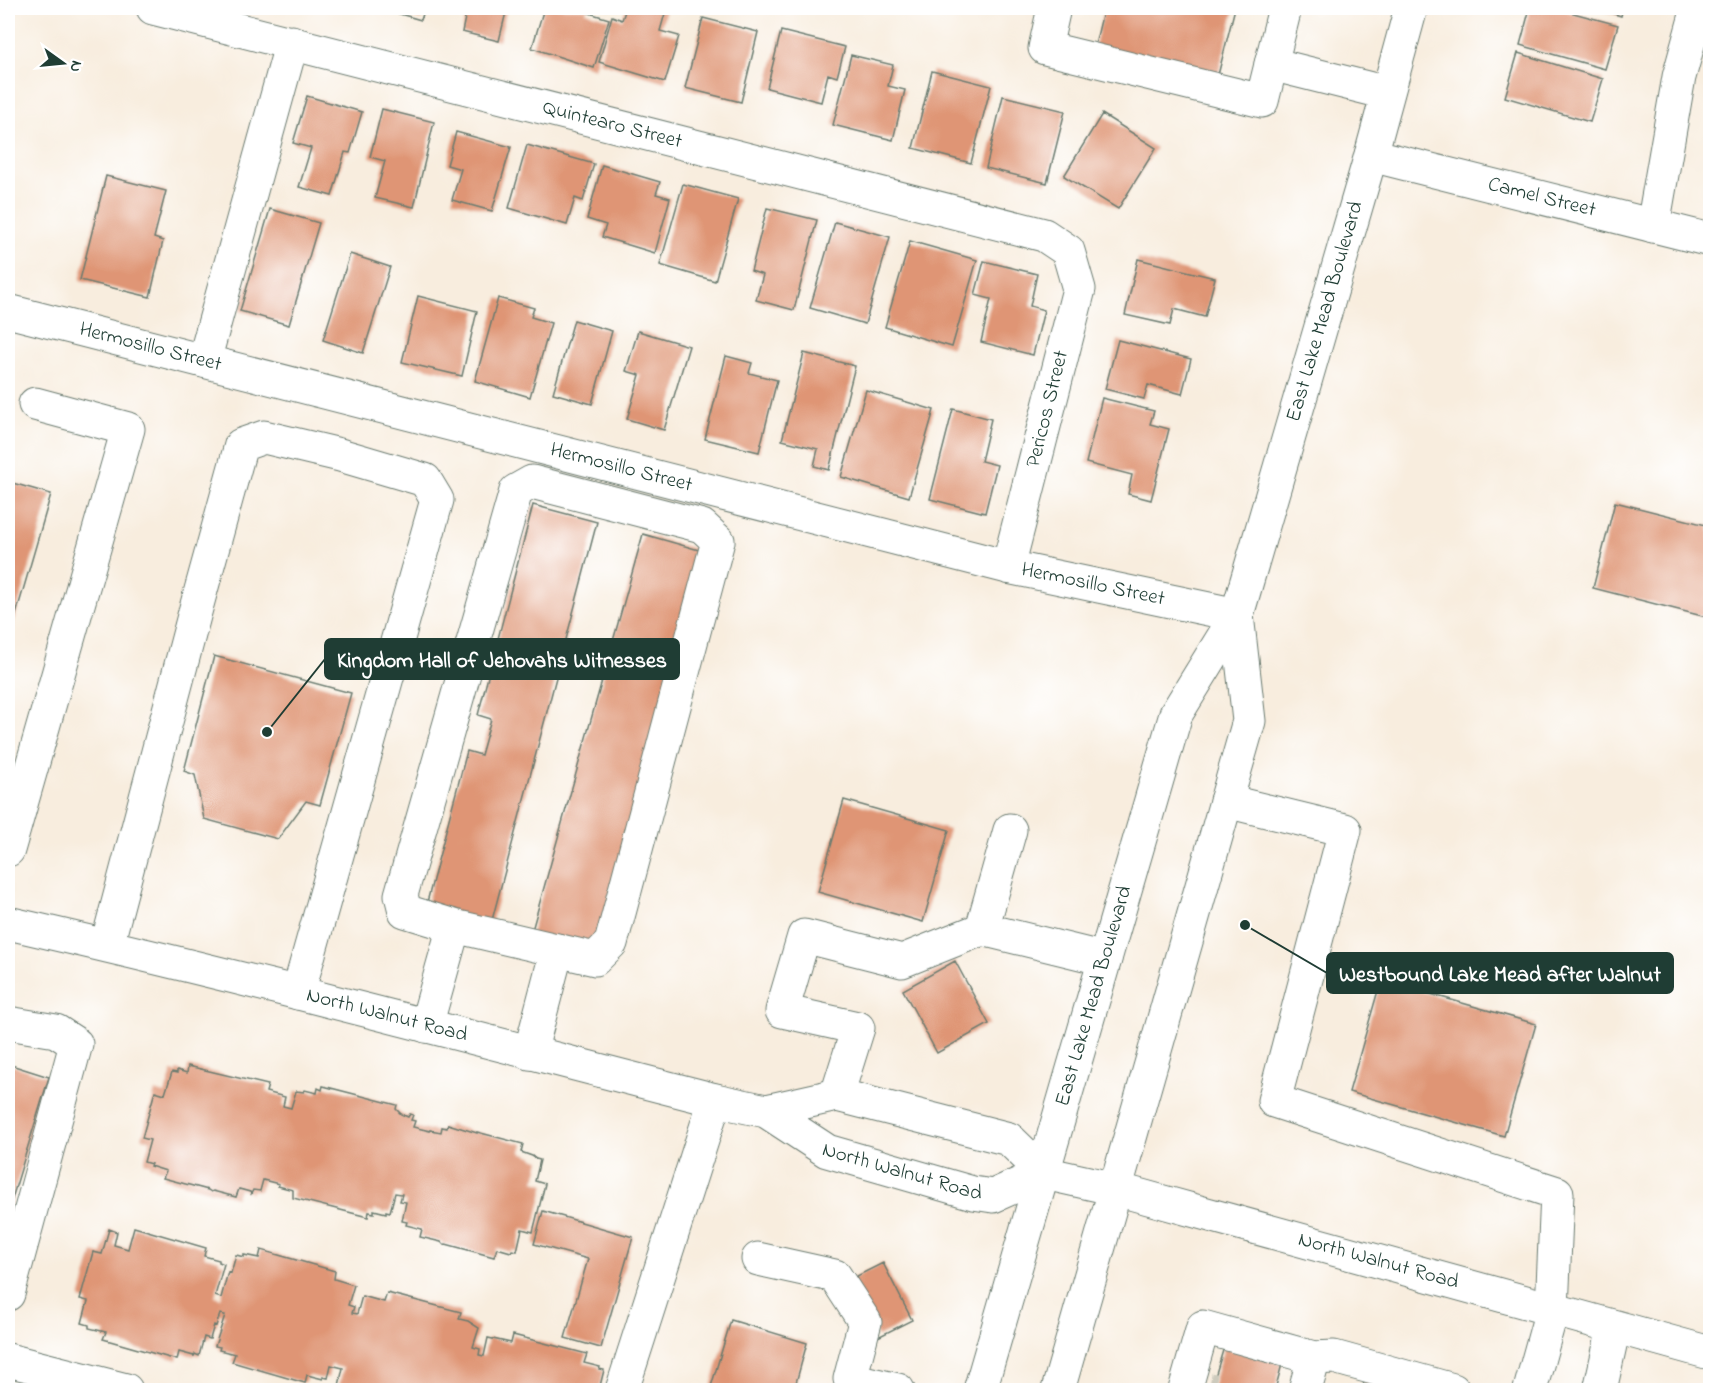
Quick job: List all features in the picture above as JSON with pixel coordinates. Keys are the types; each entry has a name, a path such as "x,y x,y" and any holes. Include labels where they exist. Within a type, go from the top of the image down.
{"street":[{"name":"Quintearo Street","path":"153,8 1044,235 1068,251"},
{"path":"1054,8 1045,48 1262,101 1285,8"},
{"name":"East Lake Mead Boulevard","path":"980,1390 1176,714 1237,615 1371,155 1386,93 1411,8"},
{"path":"1653,226 1679,77 1698,8"},
{"path":"204,361 292,42"},
{"path":"1271,64 1386,93"},
{"name":"Camel Street","path":"1371,155 1710,240"},
{"name":"Pericos Street","path":"1008,567 1079,289 1068,251"},
{"name":"Hermosillo Street","path":"8,311 1008,567 1237,615"},
{"path":"8,850 128,429 34,404"},
{"path":"107,945 241,445 264,437 308,447 426,480 437,500 298,993"},
{"path":"532,482 702,526 718,541 611,943 595,959 454,926 405,911 401,895 516,491 532,482"},
{"name":"East Lake Mead Boulevard","path":"1058,1390 1249,721 1237,615"},
{"path":"1226,801 1345,830 1274,1101 1557,1193 1552,1310 1530,1390"},
{"path":"982,929 1010,830"},
{"name":"North Walnut Road","path":"8,923 107,945 766,1111 827,1151 973,1193 993,1196 1044,1173"},
{"path":"426,1026 454,926"},
{"path":"837,1095 858,1028 782,1011 804,936 902,961 982,929 1105,959"},
{"path":"530,1053 557,950"},
{"path":"8,1023 56,1031 76,1044 8,1294"},
{"name":"North Walnut Road","path":"766,1111 837,1095 1010,1140 1044,1173 1116,1190 1710,1353"},
{"path":"622,1390 715,1100"},
{"path":"759,1259 835,1276 865,1323 848,1385 898,1390"},
{"path":"1194,1388 1203,1327 1314,1358 1334,1357 1453,1390"},
{"path":"1600,1390 1614,1327"},
{"path":"1305,1390 1314,1358"},
{"path":"8,1360 126,1390"}],"building":[{"path":"387,8 425,8 421,20 386,10"},
{"path":"467,8 507,8 499,41 462,32"},
{"path":"544,8 587,8 586,12 609,19 594,68 532,48"},
{"path":"626,8 666,10 660,31 679,36 665,82 599,62 612,16 622,20"},
{"path":"1104,8 1235,8 1216,83 1093,53"},
{"path":"1530,8 1555,8 1618,25 1605,69 1520,45"},
{"path":"1594,8 1623,8 1621,16"},
{"path":"703,18 758,32 741,102 685,88"},
{"path":"781,31 845,47 837,77 828,74 821,102 767,88"},
{"path":"1518,53 1603,79 1590,122 1505,97"},
{"path":"851,55 893,65 888,86 905,90 893,140 833,125"},
{"path":"932,71 991,86 971,163 913,148"},
{"path":"307,96 362,112 350,153 345,152 332,196 299,187 311,148 293,143"},
{"path":"1003,96 1065,111 1047,183 986,168"},
{"path":"382,109 434,122 414,207 375,198 385,161 370,157"},
{"path":"1102,114 1156,148 1118,209 1064,176"},
{"path":"456,132 511,147 492,211 452,200 461,169 447,165"},
{"path":"527,145 594,164 583,201 575,198 567,225 509,208"},
{"path":"602,165 660,182 656,194 670,198 655,253 602,237 606,225 587,219"},
{"path":"106,176 166,191 154,238 163,241 150,297 80,280"},
{"path":"683,184 738,199 715,281 660,265"},
{"path":"767,208 817,220 794,310 756,300 763,275 751,271"},
{"path":"270,209 319,223 289,325 240,311"},
{"path":"835,222 890,237 865,324 810,308"},
{"path":"910,241 977,260 952,347 885,327"},
{"path":"350,254 390,267 363,353 323,340"},
{"path":"1138,259 1215,278 1205,317 1174,309 1170,325 1125,315"},
{"path":"984,261 1037,274 1030,306 1044,310 1033,355 981,342 991,299 975,295"},
{"path":"418,296 477,311 462,376 402,362"},
{"path":"498,298 534,308 531,317 551,323 530,397 475,381"},
{"path":"574,320 612,331 592,404 553,393"},
{"path":"638,331 689,346 664,430 627,419 640,375 626,371"},
{"path":"1118,340 1191,359 1182,394 1148,385 1144,399 1105,389"},
{"path":"804,353 855,366 829,470 814,466 818,449 782,440"},
{"path":"726,356 752,363 749,373 777,380 759,452 705,439"},
{"path":"866,390 934,410 909,497 841,477"},
{"path":"1102,398 1154,411 1150,424 1169,429 1151,500 1128,494 1132,475 1086,463"},
{"path":"953,409 991,419 981,461 997,465 985,513 930,499"},
{"path":"9,482 51,494 8,642 8,486"},
{"path":"1615,502 1710,526 1710,618 1593,588"},
{"path":"533,505 597,522 491,924 426,906 467,751 481,755 491,719 478,715"},
{"path":"643,534 706,552 595,952 531,934"},
{"path":"214,656 351,693 320,805 306,801 278,839 204,819 195,775 184,771"},
{"path":"844,800 949,830 923,922 818,892"},
{"path":"955,961 989,1024 937,1053 903,990"},
{"path":"1381,980 1536,1024 1504,1136 1349,1092"},
{"path":"8,1064 49,1077 8,1212"},
{"path":"188,1066 268,1085 266,1092 285,1097 283,1106 291,1108 296,1091 304,1092 305,1090 317,1093 318,1088 322,1090 323,1086 397,1105 396,1109 401,1114 408,1117 410,1114 413,1115 411,1120 415,1121 413,1127 441,1132 442,1127 447,1128 448,1124 523,1144 521,1152 540,1160 535,1181 545,1184 533,1232 522,1229 517,1251 512,1250 511,1252 497,1248 494,1257 420,1237 422,1229 406,1225 407,1222 402,1221 406,1202 400,1201 402,1194 395,1193 390,1212 374,1210 374,1213 369,1212 368,1217 293,1198 293,1190 263,1180 260,1191 253,1190 251,1194 239,1189 236,1197 163,1178 166,1171 144,1162 150,1140 142,1138 155,1091 165,1094 172,1072 177,1073 177,1070 187,1073"},
{"path":"543,1211 633,1237 601,1348 565,1338 588,1259 534,1244"},
{"path":"134,1227 206,1248 204,1256 219,1260 224,1264 215,1296 221,1298 228,1272 231,1273 236,1255 259,1258 261,1250 335,1271 334,1279 354,1285 348,1305 354,1307 352,1313 357,1314 362,1296 384,1302 387,1293 461,1312 459,1319 468,1321 479,1328 473,1347 480,1349 479,1355 484,1356 488,1338 511,1343 513,1335 587,1354 584,1363 604,1370 599,1390 338,1390 343,1368 331,1365 328,1378 307,1375 305,1383 232,1362 235,1354 219,1350 220,1347 215,1346 225,1315 220,1314 210,1339 204,1337 199,1356 179,1352 177,1360 103,1339 106,1332 89,1328 89,1325 82,1323 88,1301 80,1299 93,1252 102,1254 109,1229 117,1232 114,1245 128,1249"},
{"path":"883,1263 912,1320 878,1337 849,1280"},
{"path":"731,1320 807,1343 794,1390 710,1390"},
{"path":"1224,1347 1282,1364 1275,1390 1211,1390"},
{"path":"1366,1374 1421,1390 1362,1390"}],"tunnel":[{"path":"1209,1389 1215,1390"}],"place":[{"name":"Kingdom Hall of Jehovahs Witnesses","path":"267,732"},
{"name":"Westbound Lake Mead after Walnut","path":"1245,925"}]}
